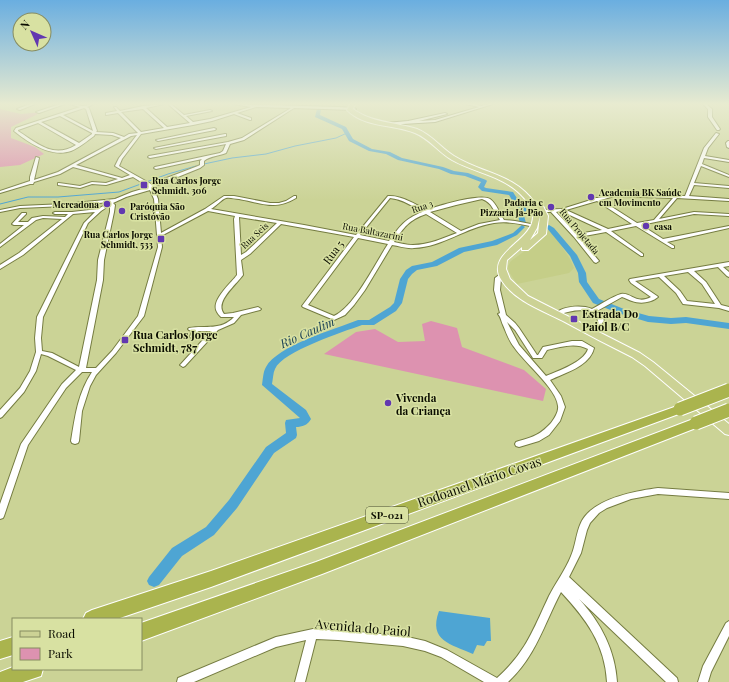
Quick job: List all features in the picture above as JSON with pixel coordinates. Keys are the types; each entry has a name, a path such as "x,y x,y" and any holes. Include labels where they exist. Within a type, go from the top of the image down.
{"highway":[{"name":"Rodoanel Mário Covas","path":"95,618 218,576 729,390"},
{"name":"Rodoanel Mário Covas","path":"142,632 316,569 729,410"},
{"path":"0,650 12,646"},
{"path":"0,680 31,670"}],"main road":[{"path":"425,136 454,158 512,182 545,211"},
{"path":"428,136 458,158 522,185 545,211"},
{"path":"545,211 537,228 527,240 503,260 503,274 511,285 530,301 626,349 648,364 729,430"},
{"path":"537,228 509,259 506,269 512,280 525,293 645,355 729,423"}],"street":[{"path":"24,136 47,150 55,152 70,152 91,136"},
{"path":"63,136 79,145"},
{"path":"118,136 123,138"},
{"path":"0,192 56,175 123,138 132,136"},
{"path":"75,441 79,411 87,386 141,316 157,263 160,236 156,199 151,187 117,167 117,164 139,136"},
{"path":"158,140 179,136"},
{"path":"150,158 228,143 246,136"},
{"path":"687,197 702,157 714,136"},
{"path":"156,148 229,137 241,139"},
{"path":"156,168 204,160 224,153 229,137"},
{"path":"729,142 729,147"},
{"path":"702,157 729,160"},
{"path":"32,183 37,158"},
{"path":"0,415 27,383 33,371 39,352 40,320 86,223 100,210 113,202 199,168 204,160"},
{"path":"700,164 729,176"},
{"path":"74,166 123,179"},
{"path":"59,184 80,187 92,183 106,184 132,176"},
{"path":"693,184 729,187"},
{"path":"545,211 562,210 596,199 621,194 729,200"},
{"name":"Rua 5","path":"336,319 305,306 387,198 396,196 426,213"},
{"path":"160,236 207,210 226,197 278,204 288,202 295,197"},
{"path":"655,221 656,217 676,197"},
{"name":"Rua 3","path":"336,319 352,305 408,221 426,213 484,198 492,203 499,217 503,221"},
{"path":"596,199 672,247"},
{"path":"0,211 20,207 113,202"},
{"path":"0,516 25,444 64,386 80,370 84,361 100,280 101,260 113,202"},
{"path":"55,213 100,210"},
{"name":"Rua Baltazarini","path":"207,210 412,246 423,246 503,221 537,228"},
{"path":"562,210 607,230 641,255"},
{"name":"Rua Projetada","path":"545,211 576,236 596,261"},
{"path":"0,267 21,254 72,213"},
{"path":"426,213 461,233"},
{"path":"576,236 694,213 729,215"},
{"path":"24,214 14,224 30,222"},
{"path":"238,215 236,219 240,275 224,294 218,307 219,312 223,316 258,309"},
{"path":"0,246 30,222 38,218 65,218"},
{"name":"Rua Seis","path":"239,259 248,253 280,222"},
{"path":"663,241 729,227"},
{"path":"593,311 625,295 637,301 652,300 655,297 632,280 729,264"},
{"path":"719,266 729,275"},
{"path":"690,270 704,283 719,306"},
{"path":"503,274 498,278 497,285 501,314 511,337 516,346 546,379 558,396 562,407 561,413 546,433 536,439 519,444"},
{"path":"660,275 678,292 685,303 719,306 729,309"},
{"path":"560,312 570,309 585,309 593,311 601,320 596,330"},
{"path":"193,338 194,329 216,329 232,322 239,314"},
{"path":"501,314 510,320 517,328 535,357 540,357 545,348 572,343 582,343 591,348 590,354 583,361 546,379"},
{"path":"183,366 216,329"},
{"path":"39,352 50,354 80,370 98,370"},
{"path":"501,682 528,653 535,640 562,581 575,558 583,529 589,517 601,508 613,502 634,495 658,491 729,496"},
{"path":"562,581 592,621 612,669 612,682"},
{"path":"562,581 673,682"},
{"path":"703,682 707,670 729,626"},
{"path":"300,682 313,634"},
{"name":"Avenida do Paiol","path":"182,682 276,642 313,634 338,635 403,642 425,646 444,653 494,682"}],"shaded area":[{"path":"546,229 550,229 570,259 574,268 569,273 517,284 509,272 508,266 511,261 544,237"}],"green space":[{"path":"0,136 11,136 11,138 35,147 44,154 20,165 0,167"},
{"path":"431,321 457,328 462,347 524,370 546,389 543,401 324,354 356,332 375,329 398,342 425,341 422,324"}],"water":[{"path":"439,611 490,618 491,641 487,641 484,646 477,645 473,654 450,644 439,635 437,629 436,621"}],"waterway":[{"path":"204,164 232,158 266,154 341,136"},
{"path":"349,136 351,140 371,150 388,153 400,159 441,168 453,173 466,174 484,181 481,187 484,190 511,193 517,204 524,209 521,216 523,223"},
{"path":"0,204 28,197 58,197 119,192 168,174 196,166"},
{"name":"Rio Caulim","path":"154,581 177,552 210,531 233,504 270,450 292,435 290,423 300,423 306,419 302,413 267,385 270,368 278,359 289,351 361,322 371,323 393,309 398,303 404,279 409,272 415,268 434,264 462,250 494,243 515,234 522,227"},
{"path":"549,227 573,255 582,273 583,282 596,301 621,311 648,319 671,321 686,320 729,326"}],"place":[{"name":"Rua Carlos Jorge Schmidt, 306","path":"144,185"},
{"name":"Academia BK Saúde em Movimento","path":"591,197"},
{"name":"Mercadona","path":"107,204"},
{"name":"Padaria e Pizzaria Já-Pão","path":"551,207"},
{"name":"Paróquia São Cristóvão","path":"122,211"},
{"name":"casa","path":"646,226"},
{"name":"Rua Carlos Jorge Schmidt, 533","path":"161,239"},
{"name":"Estrada Do Paiol B/C","path":"574,319"},
{"name":"Rua Carlos Jorge Schmidt, 787","path":"125,340"},
{"name":"Vivenda da Criança","path":"388,403"}]}
